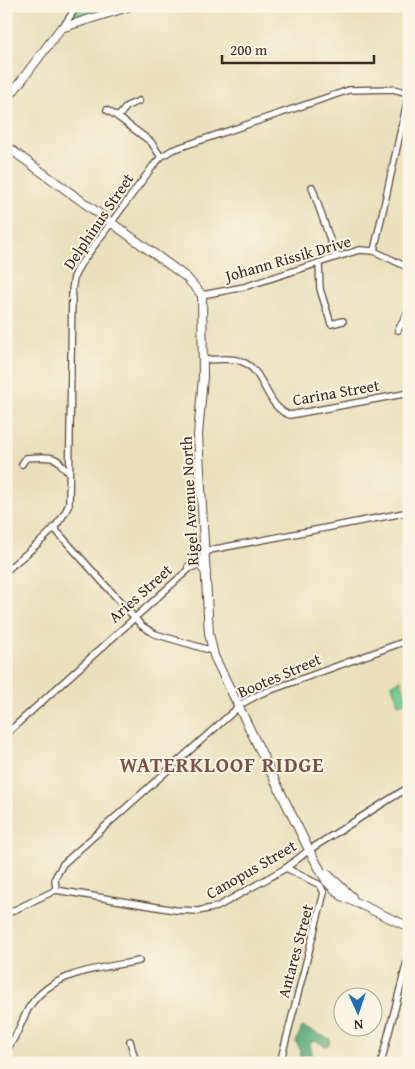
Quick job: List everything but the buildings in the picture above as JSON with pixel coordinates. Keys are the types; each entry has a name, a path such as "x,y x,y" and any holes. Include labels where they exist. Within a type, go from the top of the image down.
{"main road":[{"path":"6,101 61,28 111,10 131,6"},
{"path":"6,146 186,277 202,295"},
{"name":"Rigel Avenue North","path":"202,295 203,360 198,435 209,633 212,652 324,878 337,893 409,927"},
{"path":"189,567 199,564 206,572"},
{"name":"Rigel Avenue North","path":"311,849 328,875 345,892 409,924"}],"street":[{"path":"61,28 77,6"},
{"name":"Delphinus Street","path":"6,571 54,528 64,515 69,504 68,471 73,284 77,270 110,223 161,157 181,147 344,92 393,90 409,93"},
{"path":"374,251 409,93"},
{"path":"118,117 127,106 139,101"},
{"path":"107,110 151,142 161,157"},
{"path":"312,187 336,258"},
{"name":"Johann Rissik Drive","path":"202,295 244,287 359,250 374,251 409,268"},
{"path":"319,263 320,289 331,324 343,321"},
{"path":"398,330 409,311"},
{"name":"Carina Street","path":"203,360 243,362 253,370 278,408 290,415 409,393"},
{"path":"22,464 26,458 51,458 59,461 64,470 68,471"},
{"name":"Aries Street","path":"6,734 205,553 217,548 409,512"},
{"path":"54,528 142,626 155,634 212,652"},
{"name":"Bootes Street","path":"56,890 56,878 59,869 238,706 260,694 409,640"},
{"name":"Canopus Street","path":"56,890 175,910 198,912 216,907 286,868 311,849 409,787"},
{"name":"Antares Street","path":"280,1063 324,893 320,885 286,868"},
{"path":"6,914 56,890"},
{"path":"381,1063 409,954"},
{"path":"6,1050 16,1038 29,1008 42,993 79,972 139,961"},
{"path":"130,1041 136,1063"}],"green space":[{"path":"79,6 105,6 104,11 69,22"},
{"path":"401,680 408,701 398,704 392,684"},
{"path":"302,1027 330,1039 329,1045 325,1046 316,1041 310,1043 314,1063 305,1063 306,1059 300,1057 301,1051 296,1042"}],"district":[{"name":"WATERKLOOF RIDGE","path":"222,765"}]}
